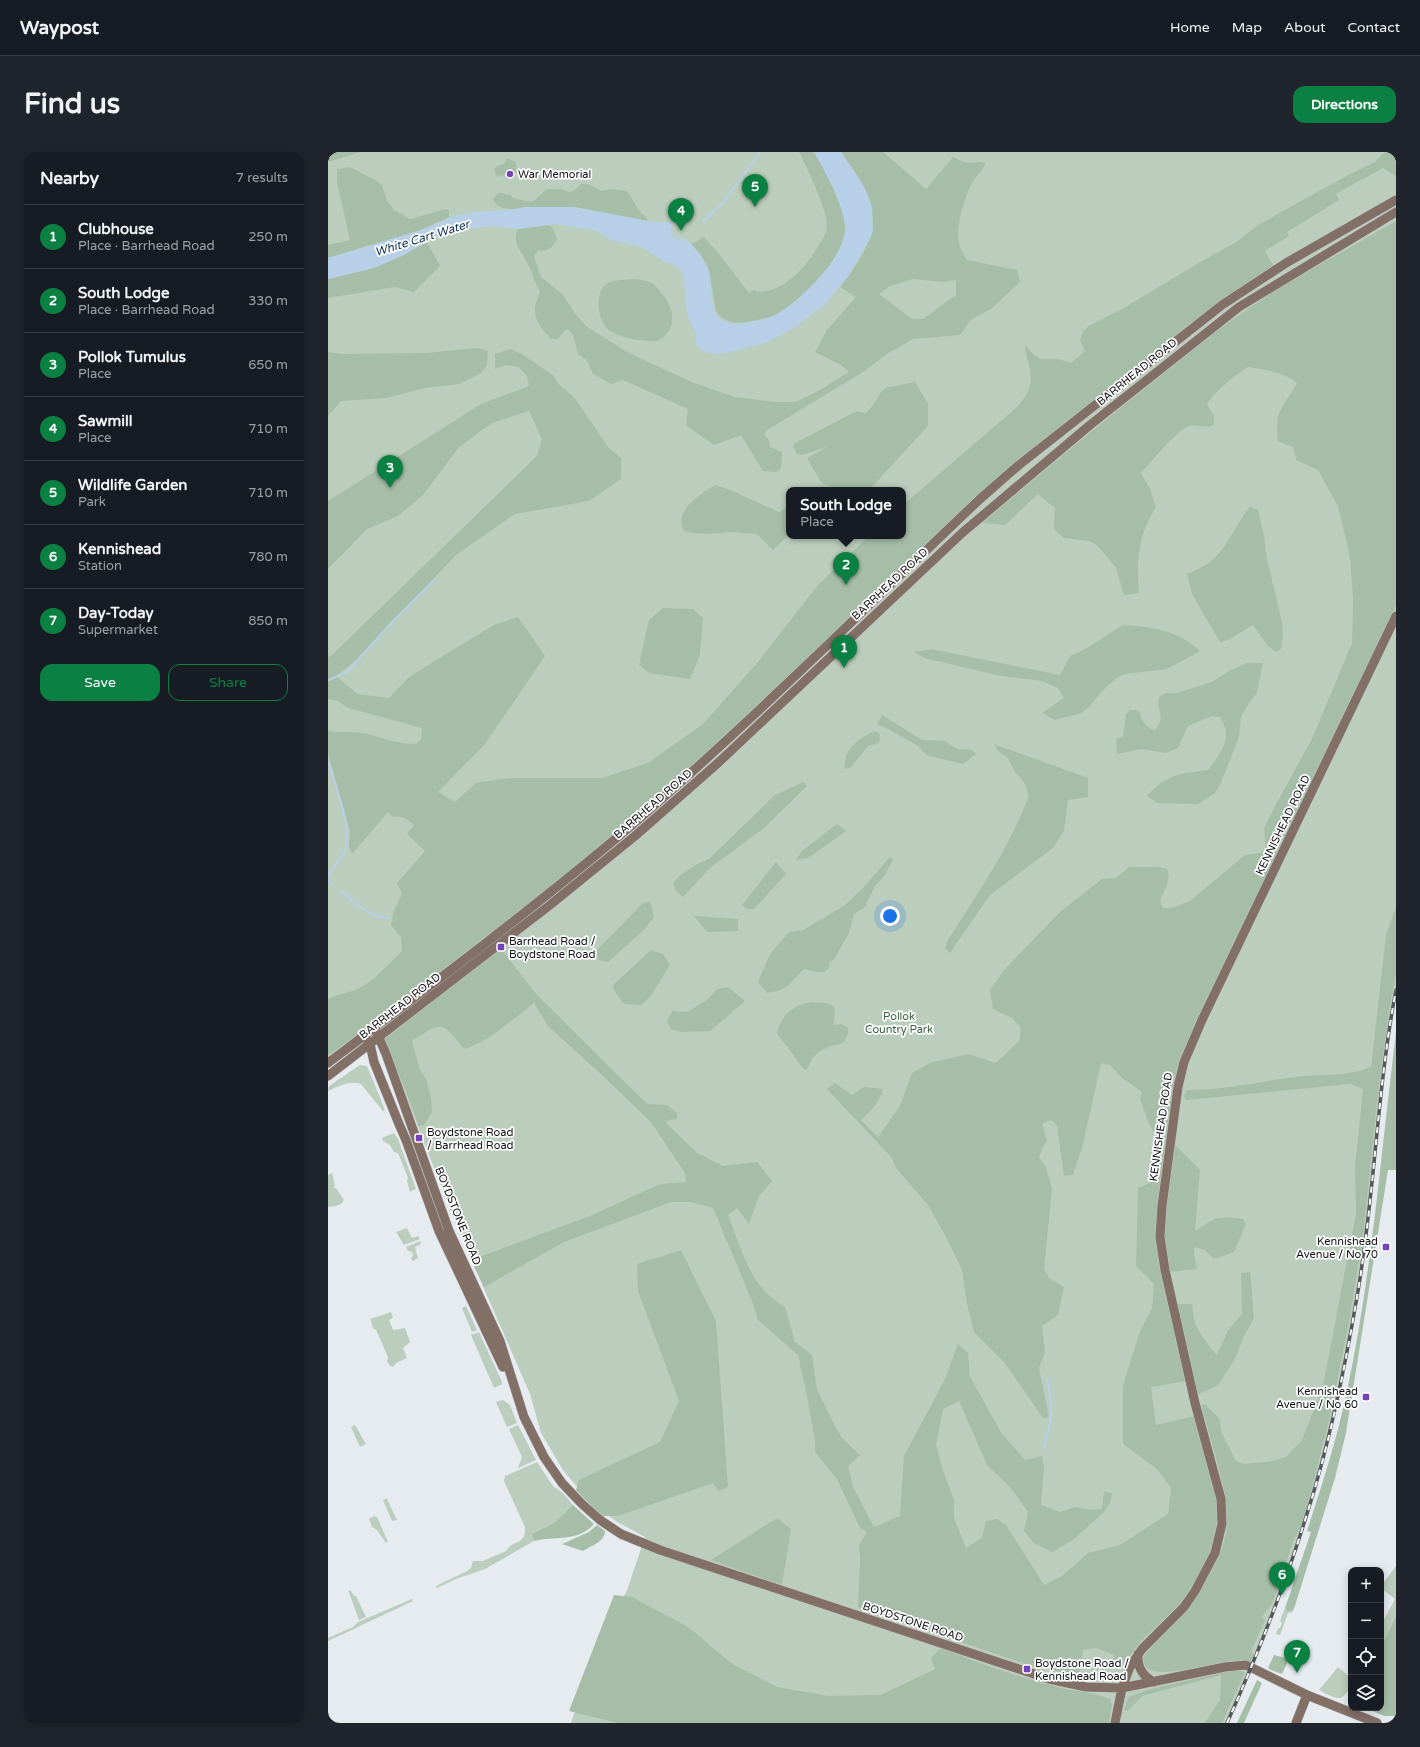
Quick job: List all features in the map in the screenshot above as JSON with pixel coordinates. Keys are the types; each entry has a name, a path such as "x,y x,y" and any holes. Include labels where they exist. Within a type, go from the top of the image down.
{"street":[{"name":"BARRHEAD ROAD","path":"328,1064 540,901 643,815 711,754 980,499 1019,465 1160,353 1240,292 1396,200"},
{"name":"BARRHEAD ROAD","path":"328,1076 550,905 659,815 724,757 977,519 1045,461 1238,308 1396,212"},
{"path":"1160,353 1167,363"},
{"name":"KENNISHEAD ROAD","path":"1115,1723 1122,1688 1130,1667 1138,1654 1184,1607 1202,1579 1215,1553 1222,1520 1221,1499 1195,1403 1165,1270 1160,1237 1162,1206 1181,1074 1190,1045 1396,616"},
{"path":"457,964 464,972"},
{"name":"BOYDSTONE ROAD","path":"374,1029 380,1037 449,1231 500,1341 524,1417 537,1444 562,1483 589,1511 622,1534 666,1552 1032,1674 1086,1687 1122,1688 1225,1667 1246,1665 1307,1695 1377,1723"},
{"name":"BOYDSTONE ROAD","path":"364,1036 370,1044 374,1062 406,1140 442,1237 514,1388"},
{"path":"1138,1654 1137,1661 1140,1668 1147,1678 1154,1682"},
{"path":"1296,1723 1307,1695"}],"green space":[{"name":"Pollok Country Park","path":"328,152 1396,152 1396,990 1384,1065 1364,1253 1353,1320 1330,1433 1315,1489 1289,1570 1227,1723 571,1723 597,1650 627,1590 645,1537 617,1522 587,1499 563,1470 541,1433 530,1394 456,1224 383,1038 372,1023 328,1057"},
{"path":"328,152 361,152 328,162"},
{"path":"799,152 814,152 829,180 843,212 845,231 837,254 807,291 785,309 775,315 763,319 741,323 727,321 716,311 709,271 701,256 691,243 694,243 704,237 749,293 755,289 755,291 765,291 775,289 794,277 809,260 823,238 827,223 819,197"},
{"path":"841,152 883,152 926,189 953,157 969,163 985,163 982,170 973,181 964,203 958,229 962,252 967,260 1017,270 1020,282 992,308 971,320 960,335 913,339 887,354 863,372 767,430 764,434 769,440 770,447 782,452 781,469 777,472 763,471 741,435 714,445 686,425 688,409 623,380 611,384 593,374 587,360 578,354 573,335 568,329 565,330 558,339 551,339 539,325 535,311 535,304 540,291 519,248 516,234 518,229 548,225 552,227 557,239 549,248 538,251 534,256 541,277 563,295 576,315 587,327 629,353 694,383 735,397 776,402 796,402 818,391 849,372 841,365 815,352 827,330 856,297 840,287 857,264 869,241 872,229 870,203 865,189","holes":["913,279 944,282 956,280 956,295 923,319 912,319 879,294 890,286"]},
{"path":"1385,152 1396,152 1396,176 1383,168 1336,194 1339,200 1287,232 1289,236 1265,251 1273,266 1216,304 979,494 775,690 691,767 613,835 502,925 351,1040 328,1055 328,999 336,995 358,989 382,972 402,951 401,937 391,925 393,913 402,894 397,883 425,851 407,834 414,825 404,818 393,817 388,812 352,854 349,846 350,831 328,753 328,731 363,733 395,742 416,744 421,740 422,728 348,708 338,701 328,699 328,657 332,655 537,456 542,439 529,411 492,423 459,447 423,495 398,516 367,529 328,569 328,501 481,404 529,386 527,376 519,367 506,365 495,369 495,354 510,349 522,354 553,375 559,385 574,397 608,447 621,458 621,479 589,501 515,514 456,555 355,661 336,676 357,694 389,698 408,678 433,662 494,625 518,617 545,656 485,744 438,792 455,802 476,783 509,778 602,778 648,763 703,724 758,662 818,585 866,539 906,539 906,502 1016,408 1027,394 1031,374 1025,350 1026,346 1040,359 1059,359 1071,363 1085,351 1080,340 1083,331 1089,326 1122,309 1238,241 1258,225 1350,174 1375,162"},
{"path":"507,158 516,162 517,172 497,177 494,169 497,166 504,164"},
{"path":"350,167 382,185 387,201 394,210 410,219 446,209 449,211 449,217 421,230 328,258 328,245 350,240 337,182 337,169"},
{"path":"581,184 588,184 601,191 611,189 626,191 640,212 646,216 647,221 574,207 524,207 506,209 498,206 493,199 498,193 503,193 509,194 513,198 530,202 535,200 546,190 561,189 570,192"},
{"path":"1396,221 1396,605 1181,1058 1178,1066 1156,1219 1157,1247 1163,1284 1187,1381 1151,1387 1156,1425 1195,1416 1218,1507 1216,1533 1209,1556 1198,1578 1178,1606 1140,1642 1122,1667 1113,1665 1114,1655 1096,1648 1083,1650 1079,1674 1074,1675 1025,1664 858,1607 860,1559 859,1545 867,1532 860,1528 837,1479 815,1452 815,1440 798,1355 758,1320 752,1301 713,1208 691,1202 671,1202 564,1242 484,1287 471,1260 590,1216 660,1184 686,1182 685,1173 651,1122 548,1026 534,1003 491,1036 473,1046 464,1049 451,1033 441,1027 436,1027 412,1041 420,1070 426,1079 431,1097 432,1112 424,1125 419,1126 401,1079 385,1049 385,1039 500,947 535,993 647,1104 667,1105 677,1113 677,1119 668,1120 666,1123 697,1153 723,1166 757,1162 772,1181 759,1196 749,1224 737,1208 728,1215 743,1254 755,1279 763,1290 785,1307 795,1342 812,1355 817,1389 834,1424 842,1438 860,1455 848,1466 853,1487 874,1527 900,1516 904,1456 945,1379 958,1344 968,1353 970,1377 1002,1434 1025,1460 1042,1456 1044,1468 1041,1505 1060,1512 1076,1507 1090,1510 1102,1509 1104,1492 1112,1493 1110,1503 1104,1512 1073,1540 1052,1552 1034,1543 1024,1531 1028,1512 1011,1488 987,1465 959,1401 943,1409 936,1445 943,1471 954,1500 954,1518 966,1548 982,1538 986,1521 997,1519 1006,1525 1044,1585 1062,1576 1088,1553 1120,1545 1168,1514 1171,1488 1158,1470 1123,1444 1123,1386 1140,1331 1152,1308 1154,1284 1136,1266 1138,1188 1152,1182 1156,1135 1149,1124 1140,1099 1142,1092 1122,1078 1110,1065 1101,1063 1082,1148 1073,1175 1064,1176 1057,1125 1051,1120 1042,1124 1047,1140 1042,1148 1039,1158 1046,1167 1052,1189 1044,1269 1049,1278 1064,1287 1058,1315 1042,1326 1045,1352 1039,1368 1049,1417 1043,1418 1004,1362 974,1332 967,1304 962,1270 928,1205 896,1168 892,1158 827,1089 835,1083 852,1095 864,1087 883,1089 875,1106 861,1120 878,1137 900,1106 912,1073 930,1063 968,1054 996,1063 1019,1041 1021,1028 1012,1018 993,1009 990,990 1005,969 1060,912 1102,879 1116,878 1129,867 1158,867 1167,869 1169,878 1160,901 1163,908 1171,908 1190,901 1245,855 1261,853 1266,850 1264,828 1312,739 1352,643 1353,600 1350,557 1338,506 1318,470 1296,460 1293,447 1278,441 1277,422 1284,404 1297,383 1280,374 1248,367 1216,393 1207,404 1214,416 1214,425 1207,427 1189,426 1184,429 1171,440 1141,473 1150,489 1156,507 1145,528 1140,548 1138,559 1139,593 1124,595 1116,568 1098,546 1089,541 1064,538 1054,529 1055,508 1038,494 1005,525 982,523 1081,440 1213,333 1277,289"},
{"path":"427,242 440,266 414,292 395,287 328,298 328,279 374,268"},
{"path":"635,279 647,281 658,288 670,307 672,314 671,327 665,335 657,341 639,340 620,336 609,330 602,321 599,308 599,295 605,285 619,280"},
{"path":"478,348 488,351 487,365 481,373 459,384 425,388 386,398 341,401 328,416 328,352 341,354 426,353"},
{"path":"915,382 928,404 928,426 872,487 830,487 821,482 807,458 829,446 802,455 797,454 793,447 795,443 857,411 866,413 881,393 887,387"},
{"path":"715,485 730,490 779,512 786,508 786,538 773,550 757,534 732,532 706,534 685,532 682,525 682,517 690,504 702,493"},
{"path":"1250,507 1258,510 1264,536 1267,559 1282,622 1283,635 1281,649 1276,652 1268,646 1253,625 1228,640 1220,642 1192,594 1187,574 1214,559"},
{"path":"663,608 693,609 703,618 700,655 690,679 649,673 639,665 649,620"},
{"path":"1123,625 1144,627 1173,634 1182,638 1200,651 1167,669 1126,674 1118,677 1103,690 1088,708 1081,713 1055,720 1042,713 1064,698 1058,688 1042,681 1001,676 924,658 914,652 931,649 1060,675 1070,656 1077,654"},
{"path":"1247,663 1263,663 1257,693 1241,717 1239,737 1220,785 1215,793 1198,804 1157,803 1147,796 1161,783 1182,774 1208,770 1224,745 1226,732 1224,725 1220,717 1212,716 1188,726 1178,748 1166,753 1141,749 1117,754 1116,739 1123,736 1126,714 1130,710 1136,710 1140,713 1145,724 1156,730 1161,719 1158,702 1160,696 1165,693 1177,693 1212,682 1229,671"},
{"path":"882,715 922,740 944,741 958,749 972,750 976,754 963,764 926,755 918,746 877,724"},
{"path":"876,731 880,735 879,743 868,746 850,768 844,769 846,756 851,748 867,735"},
{"path":"994,744 1088,778 1088,797 1068,800 1064,831 1053,848 990,895 950,953 945,948 948,940 1003,851 1013,833 1029,795 1024,782 1015,772 1008,758 999,752"},
{"path":"803,782 807,786 764,828 710,868 683,897 676,891 673,884 678,877 695,865 709,859 775,795"},
{"path":"837,824 846,831 808,858 796,860 802,851"},
{"path":"890,857 893,860 885,875 875,886 865,907 854,914 849,933 835,958 830,962 828,969 824,972 816,972 805,969 786,987 767,993 758,982 770,954 789,932 803,930 844,906 863,888"},
{"path":"776,862 786,874 754,909 747,909 742,905"},
{"path":"650,901 654,917 646,928 608,962 598,960 597,950 642,904"},
{"path":"1396,907 1396,975 1390,1004 1377,1102 1364,1228 1350,1317 1329,1421 1304,1519 1293,1542 1272,1604 1262,1617 1265,1620 1251,1652 1254,1654 1251,1661 1240,1661 1171,1672 1151,1670 1145,1666 1143,1658 1153,1645 1182,1615 1211,1573 1220,1553 1226,1533 1226,1505 1223,1488 1201,1405 1205,1404 1219,1418 1222,1433 1236,1461 1244,1464 1267,1462 1286,1457 1302,1440 1323,1386 1356,1214 1355,1168 1363,1089 1351,1084 1186,1100 1184,1096 1187,1090 1228,1087 1295,1077 1343,1074 1371,1067 1386,935"},
{"path":"694,916 738,919 738,931 707,932"},
{"path":"651,950 663,954 670,965 650,997 641,1005 624,1004 614,990 613,985"},
{"path":"728,987 745,1001 710,1031 682,1032 672,1030 667,1022 672,1011 687,1012 707,1000 717,989"},
{"path":"811,1002 828,1004 834,1007 835,1017 833,1025 841,1024 848,1027 848,1034 843,1043 831,1046 817,1053 810,1062 808,1068 805,1070 777,1034 781,1022 788,1012 804,1003"},
{"path":"1396,1032 1396,1170 1388,1170 1346,1433 1335,1478 1294,1609 1288,1612 1285,1608 1311,1532 1307,1531 1339,1427 1356,1347 1370,1257"},
{"path":"360,1065 367,1066 385,1110 383,1111 361,1084 348,1083 328,1091 329,1086"},
{"path":"394,1133 398,1139 416,1189 410,1192 407,1181 408,1178 398,1153 394,1152 390,1145 383,1141 382,1138"},
{"path":"1174,1144 1200,1170 1195,1231 1213,1220 1222,1218 1243,1219 1246,1224 1234,1252 1214,1259 1205,1250 1194,1247 1194,1256 1197,1269 1169,1272 1163,1227"},
{"path":"332,1173 335,1186 333,1188 336,1188 344,1200 339,1205 328,1207 328,1175"},
{"path":"407,1228 412,1238 418,1236 420,1239 404,1245 396,1232"},
{"path":"420,1241 421,1244 415,1247 418,1258 413,1261 411,1258 413,1255 412,1252 408,1251 406,1247"},
{"path":"681,1250 716,1321 728,1487 718,1491 713,1483 618,1516 601,1516 576,1490 579,1480 660,1442 679,1401 638,1291 637,1264"},
{"path":"1250,1272 1254,1318 1244,1336 1235,1359 1218,1385 1197,1395 1177,1304 1192,1304 1196,1326 1217,1355 1228,1330 1242,1314 1241,1273"},
{"path":"466,1306 477,1330 472,1332 462,1308"},
{"path":"391,1312 393,1318 389,1320 393,1330 405,1328 410,1342 403,1348 407,1358 396,1363 393,1367 390,1366 387,1361 388,1357 370,1319"},
{"path":"479,1332 502,1382 502,1384 494,1388 471,1335"},
{"path":"503,1400 510,1405 517,1423 507,1427 496,1402"},
{"path":"355,1425 366,1444 360,1447 351,1427"},
{"path":"518,1425 536,1460 518,1468 522,1457 509,1429"},
{"path":"537,1462 553,1486 563,1493 573,1505 554,1523 533,1534 534,1541 485,1569 456,1579 437,1588 436,1586 471,1568 473,1561 483,1561 506,1551 509,1547 521,1540 525,1533 525,1527 504,1481 505,1476"},
{"path":"388,1498 387,1499 397,1520 392,1521 383,1500"},
{"path":"573,1505 594,1524 588,1530 574,1536 534,1541 532,1534 554,1523"},
{"path":"374,1516 377,1517 388,1542 386,1543 377,1530 372,1527 369,1519"},
{"path":"777,1518 791,1529 782,1585 711,1560"},
{"path":"597,1525 605,1531 603,1538 583,1551 562,1544 589,1532"},
{"path":"1396,1566 1396,1716 1385,1716 1372,1711 1384,1711 1384,1619 1395,1599 1384,1590 1384,1582"},
{"path":"348,1590 356,1596 366,1617 359,1620"},
{"path":"614,1595 632,1597 688,1627 731,1663 777,1687 829,1696 881,1695 935,1669 931,1658 941,1648 1025,1678 1061,1688 1096,1694 1110,1699 1112,1705 1109,1723 618,1723 569,1711"},
{"path":"412,1599 413,1601 328,1641 328,1638 353,1627 358,1622"},
{"path":"1285,1608 1288,1612 1294,1609 1293,1612 1288,1613 1280,1635 1276,1634 1282,1623 1280,1621"},
{"path":"1396,1616 1396,1716 1385,1716 1372,1711 1384,1711 1384,1642"},
{"path":"1274,1655 1289,1659 1282,1674 1268,1668"},
{"path":"1338,1667 1348,1676 1348,1689 1340,1698 1335,1698 1319,1690"},
{"path":"1232,1670 1245,1672 1222,1723 1205,1723 1220,1700 1221,1675 1142,1696 1128,1711 1124,1710 1129,1697 1147,1690"},
{"path":"1257,1680 1262,1683 1244,1723 1237,1723"}],"water":[{"name":"White Cart Water","path":"814,152 841,152 864,187 869,198 872,208 873,231 849,275 822,308 815,311 797,326 765,343 715,354 700,349 696,345 696,334 687,315 684,278 681,271 675,264 665,262 642,247 611,240 597,231 556,224 518,229 495,226 463,229 435,237 404,255 374,268 328,279 328,258 421,230 455,216 475,212 517,209 524,207 574,207 653,222 675,222 670,230 674,232 672,236 679,240 681,236 698,251 707,266 710,277 713,304 718,316 725,322 735,324 766,318 785,309 819,279 837,254 842,242 845,231 843,212 824,169"}],"waterway":[{"path":"703,221 723,203 760,152"},
{"path":"329,680 348,671 392,622 435,579"},
{"path":"328,762 343,808 347,834 343,855 328,875"},
{"path":"328,880 332,885"},
{"path":"342,892 369,912 389,918"},
{"path":"1044,1448 1051,1418 1051,1400 1047,1378"}],"railway":[{"path":"1227,1723 1249,1673 1289,1570 1315,1489 1330,1433 1353,1320 1364,1253 1384,1065 1396,990"}],"place":[{"name":"War Memorial","path":"510,174"},
{"name":"Wildlife Garden","path":"755,207"},
{"name":"Sawmill","path":"681,231"},
{"name":"Pollok Tumulus","path":"390,488"},
{"name":"South Lodge","path":"846,585"},
{"name":"Clubhouse","path":"844,668"},
{"name":"Barrhead Road / Boydstone Road","path":"501,947"},
{"name":"Boydstone Road / Barrhead Road","path":"419,1138"},
{"name":"Kennishead Avenue / No 70","path":"1386,1247"},
{"name":"Kennishead Avenue / No 60","path":"1366,1397"},
{"name":"Kennishead","path":"1282,1595"},
{"name":"Boydstone Road / Kennishead Road","path":"1027,1669"},
{"name":"Day-Today","path":"1297,1673"}]}
